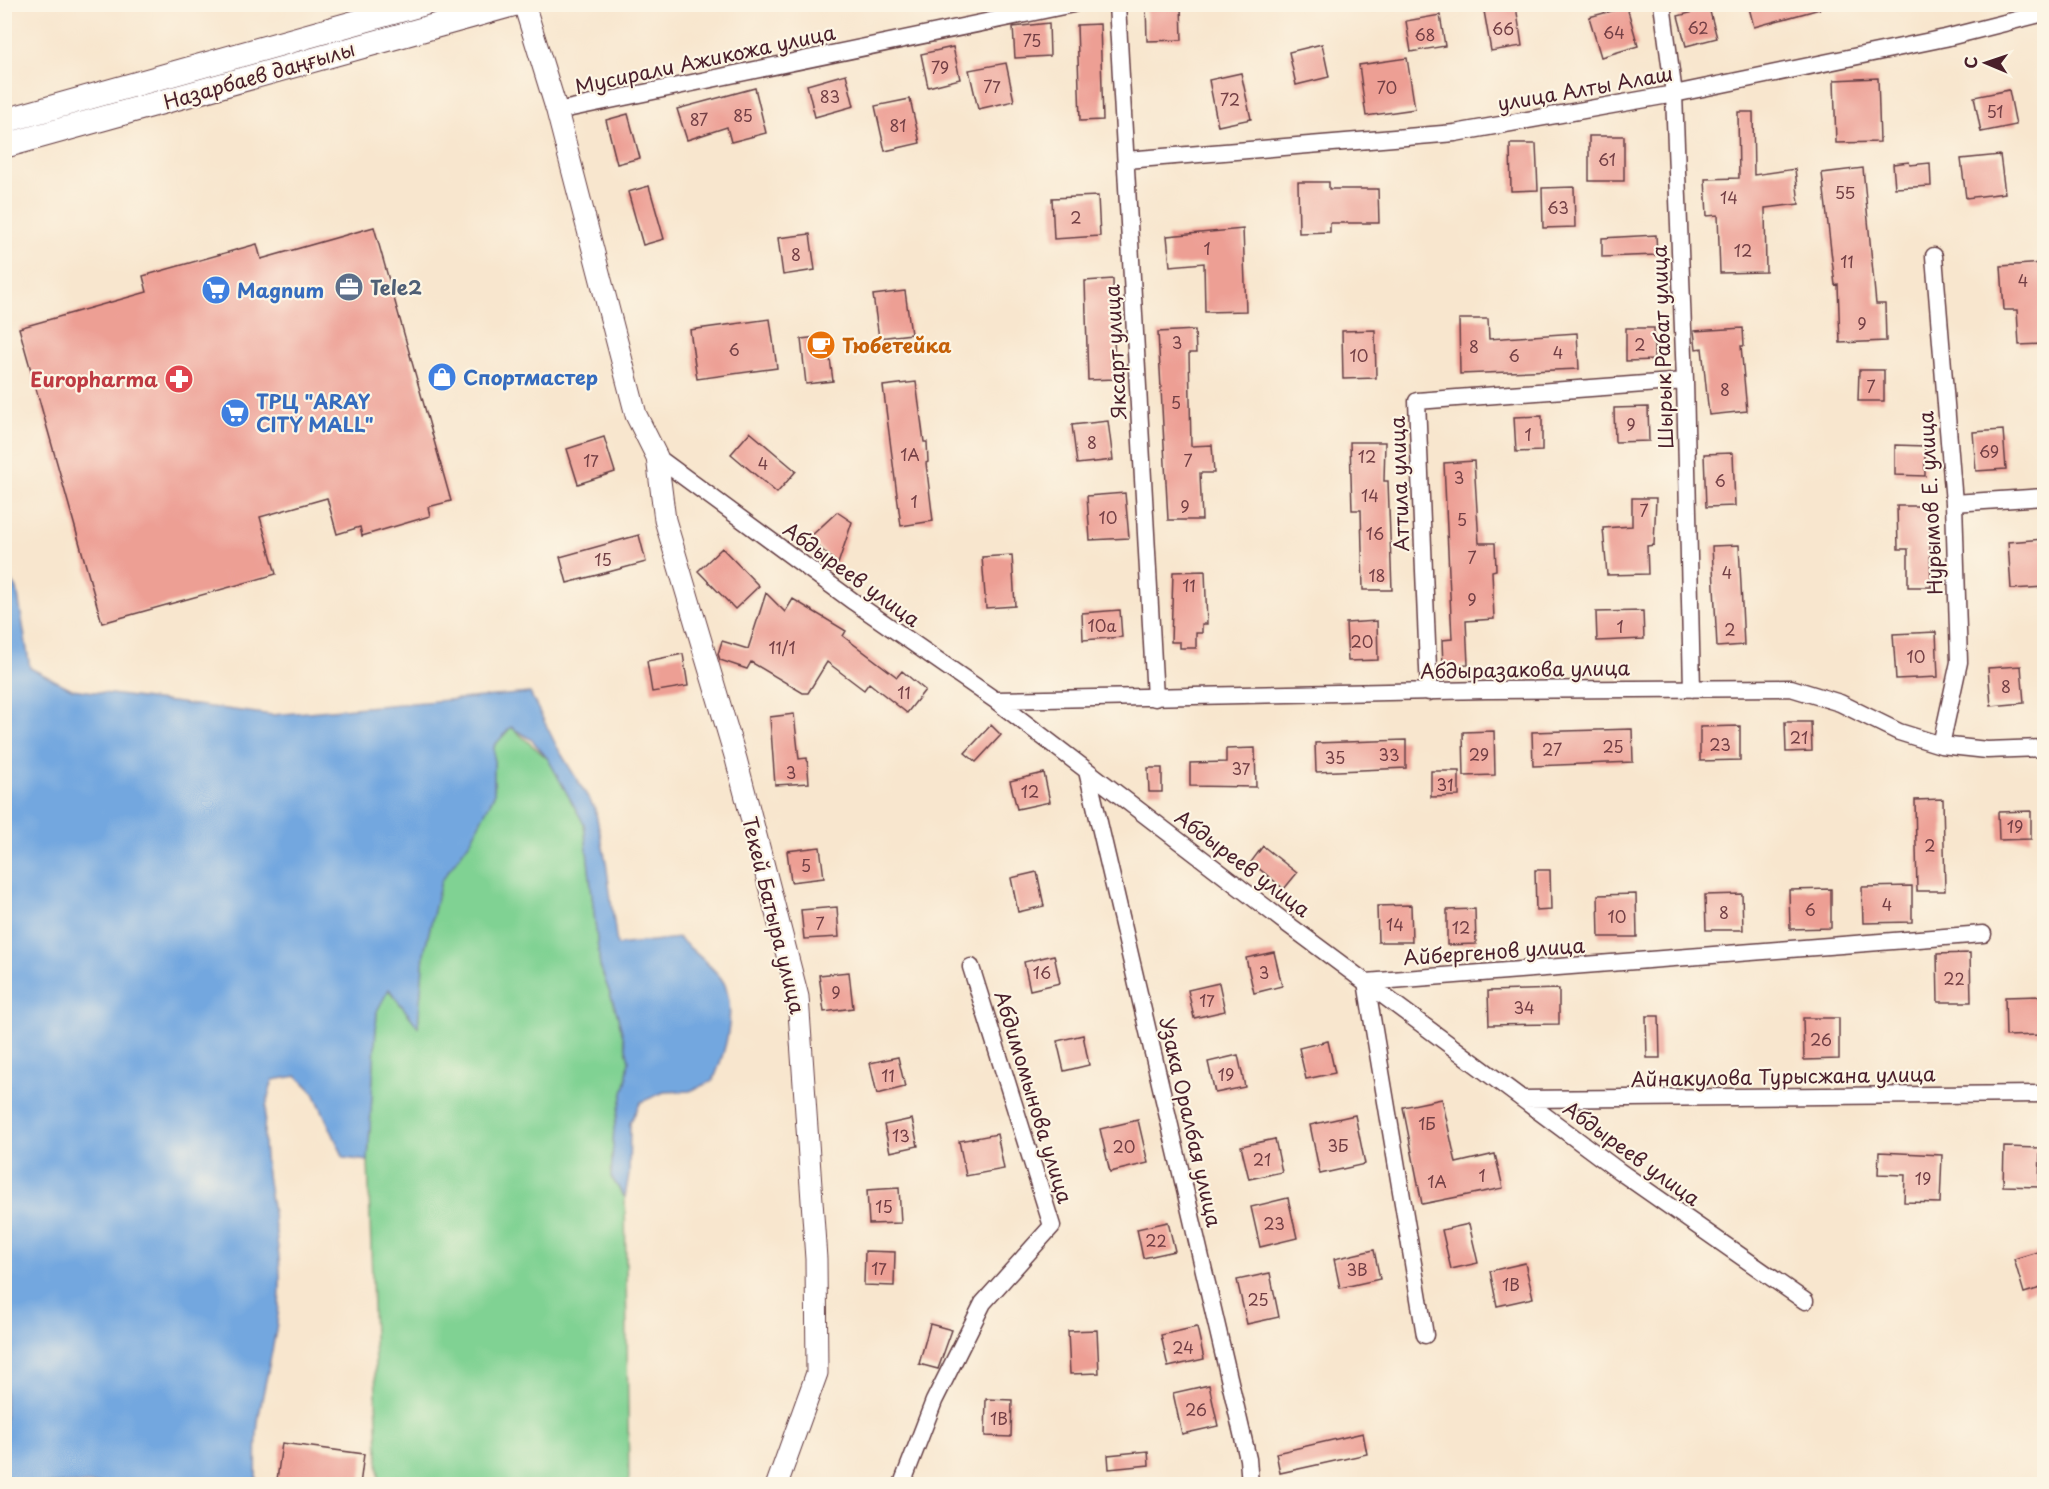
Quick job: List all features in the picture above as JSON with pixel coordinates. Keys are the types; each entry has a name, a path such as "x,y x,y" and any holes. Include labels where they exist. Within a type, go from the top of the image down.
{"main road":[{"name":"Назарбаев даңғылы","path":"4,121 422,4"},
{"name":"Назарбаев даңғылы","path":"4,146 514,4"}],"street":[{"name":"Текей Батыра улица","path":"524,4 557,111 636,415 657,458 664,520 736,759 798,997 816,1259 817,1373 777,1485"},
{"name":"Мусирали Ажикожа улица","path":"557,111 1073,4"},
{"name":"Яксарт улица","path":"1118,4 1155,698"},
{"name":"Шырык Рабат улица","path":"1662,4 1674,94 1685,381 1692,689"},
{"name":"улица Алты Алаш","path":"1126,160 1455,133 1674,94 1945,38 2044,13"},
{"name":"Нурымов Е. улица","path":"1934,256 1954,503 1959,662 1941,745"},
{"name":"Аттила улица","path":"1429,692 1417,400 1685,381"},
{"name":"Абдыреев улица","path":"657,458 854,602 995,700 1619,1171 1805,1301"},
{"path":"1954,503 2044,497"},
{"name":"Абдыразакова улица","path":"995,700 1791,688 1840,703 1899,732 1941,745 1987,750 2044,748"},
{"name":"Узака Оралбая улица","path":"1087,771 1248,1459 1250,1485"},
{"name":"Айбергенов улица","path":"1366,982 1983,934"},
{"name":"Абдимомынова улица","path":"902,1485 934,1401 984,1303 1052,1226 971,966"},
{"path":"1366,982 1425,1335"},
{"name":"Айнакулова Турысжана улица","path":"1522,1099 2044,1094"}],"green space":[{"path":"511,727 548,759 584,824 600,966 617,1013 629,1060 626,1082 614,1128 611,1177 625,1198 629,1484 379,1484 368,1161 377,1011 388,989 418,1026 424,953 441,881 494,795 494,746"}],"water":[{"path":"4,573 17,589 30,668 72,689 272,715 530,693 557,747 595,809 606,862 617,945 679,938 711,967 725,985 729,1009 728,1034 713,1081 690,1091 664,1092 641,1102 630,1123 629,1174 625,1197 611,1177 614,1128 626,1082 629,1060 617,1013 600,966 584,824 548,759 532,740 511,727 494,746 494,795 471,840 441,881 424,953 418,1027 389,989 377,1011 368,1161 344,1158 314,1093 297,1076 273,1080 264,1128 267,1176 278,1249 280,1291 279,1309 258,1424 256,1484 5,1484"}],"building":[{"path":"1146,4 1181,4 1182,40 1147,41"},
{"path":"1748,4 1819,4 1820,9 1754,27"},
{"path":"1516,6 1522,46 1491,51 1484,11"},
{"path":"1627,7 1638,46 1601,57 1589,17"},
{"path":"1709,8 1717,38 1686,46 1678,16"},
{"path":"1440,15 1445,46 1411,52 1406,21"},
{"path":"1049,23 1050,56 1015,58 1013,27"},
{"path":"1100,24 1103,120 1080,121 1077,25"},
{"path":"1322,44 1329,77 1296,85 1289,52"},
{"path":"953,47 960,79 928,87 921,54"},
{"path":"1407,58 1415,109 1366,116 1359,65"},
{"path":"1006,63 1014,101 978,109 969,70"},
{"path":"1241,73 1251,119 1218,126 1209,80"},
{"path":"846,74 854,106 815,117 807,85"},
{"path":"1878,78 1880,142 1836,143 1834,80"},
{"path":"755,88 766,133 731,142 727,127 687,140 677,109"},
{"path":"2009,90 2016,125 1981,132 1974,97"},
{"path":"910,99 920,143 885,151 875,106"},
{"path":"1738,112 1753,112 1754,175 1795,169 1799,204 1765,208 1766,272 1720,273 1718,215 1707,216 1705,179 1739,178"},
{"path":"628,114 640,158 617,164 606,120"},
{"path":"1589,136 1624,136 1624,181 1589,181"},
{"path":"1510,144 1536,144 1538,190 1511,191"},
{"path":"2000,155 2005,193 1966,198 1961,159"},
{"path":"1909,162 1910,165 1930,163 1931,186 1895,188 1893,164"},
{"path":"1863,168 1876,304 1885,304 1886,341 1840,343 1838,284 1835,285 1822,173"},
{"path":"1298,182 1329,182 1329,189 1378,189 1379,223 1330,223 1330,232 1299,233"},
{"path":"649,186 664,239 643,245 628,192"},
{"path":"1574,187 1575,227 1543,228 1542,188"},
{"path":"1098,196 1100,236 1054,239 1052,198"},
{"name":"ТРЦ \"ARAY CITY MALL\"","path":"374,227 451,501 428,507 430,516 362,536 360,527 337,534 327,498 260,517 276,574 102,623 19,328 147,292 143,276 257,244 261,259"},
{"path":"1243,229 1246,311 1205,312 1204,263 1170,266 1167,236"},
{"path":"810,234 815,270 783,275 778,238"},
{"path":"1656,235 1657,255 1602,257 1602,238"},
{"path":"2043,263 2044,344 2019,345 2017,310 2004,310 2001,266"},
{"path":"1113,279 1115,379 1088,380 1085,281"},
{"path":"905,291 911,334 879,338 873,295"},
{"path":"770,319 777,368 697,379 690,330"},
{"path":"1459,319 1488,319 1489,339 1577,333 1579,369 1460,374"},
{"path":"1626,328 1654,328 1654,360 1626,361"},
{"path":"1743,328 1744,346 1741,346 1747,411 1709,415 1702,348 1696,349 1694,331"},
{"path":"1195,330 1196,353 1189,353 1191,446 1212,445 1214,473 1200,473 1202,520 1168,520 1158,332"},
{"path":"1375,330 1376,378 1343,379 1342,331"},
{"path":"827,336 833,381 806,384 801,339"},
{"path":"1859,370 1884,370 1884,401 1858,401"},
{"path":"916,382 924,442 927,442 928,462 926,463 933,521 901,526 883,386"},
{"path":"1648,407 1649,441 1615,442 1614,408"},
{"path":"1542,416 1542,451 1516,452 1514,417"},
{"path":"1108,421 1113,460 1077,464 1072,425"},
{"path":"2003,430 2006,469 1976,471 1973,432"},
{"path":"750,432 796,471 777,493 731,454"},
{"path":"604,437 615,472 578,484 567,449"},
{"path":"1350,442 1385,442 1384,481 1388,481 1392,590 1363,590 1361,510 1352,510"},
{"path":"1895,445 1925,446 1925,476 1895,475"},
{"path":"1733,453 1735,506 1706,507 1704,454"},
{"path":"1474,461 1479,543 1495,543 1496,570 1492,571 1494,619 1466,621 1468,665 1443,666 1442,640 1452,639 1444,463"},
{"path":"1125,493 1129,538 1090,540 1087,496"},
{"path":"1632,498 1656,498 1654,545 1647,546 1648,574 1607,575 1603,528 1632,526"},
{"path":"1897,506 1929,506 1931,587 1908,587 1908,549 1898,549"},
{"path":"837,512 852,522 838,564 809,538"},
{"path":"639,535 646,562 567,583 560,557"},
{"path":"2044,539 2044,587 2011,589 2008,542"},
{"path":"1739,545 1744,645 1717,647 1712,546"},
{"path":"722,548 759,586 735,609 698,571"},
{"path":"1012,555 1015,606 986,608 982,557"},
{"path":"1205,571 1207,624 1202,624 1202,633 1196,633 1196,648 1180,648 1180,642 1171,642 1173,572"},
{"path":"766,593 785,612 793,599 846,631 843,636 897,677 902,671 925,690 907,713 869,683 864,690 827,662 808,693 803,693 751,662 747,669 720,660 718,654 722,641 748,649"},
{"path":"1120,610 1122,637 1083,640 1082,613"},
{"path":"1643,611 1644,639 1597,641 1596,612"},
{"path":"1377,621 1378,660 1348,661 1346,623"},
{"path":"1936,632 1938,677 1896,679 1893,634"},
{"path":"683,654 688,686 652,692 647,661"},
{"path":"2021,666 2024,703 1991,706 1988,668"},
{"path":"794,714 799,759 807,758 809,783 775,785 770,717"},
{"path":"1785,722 1811,722 1812,751 1786,752"},
{"path":"991,725 1001,735 976,762 965,753"},
{"path":"1740,726 1740,760 1700,761 1700,727"},
{"path":"1632,729 1633,762 1533,766 1532,732"},
{"path":"1494,731 1495,775 1464,776 1463,732"},
{"path":"1406,740 1406,768 1316,772 1315,743"},
{"path":"1255,748 1256,787 1190,786 1190,763 1226,762 1226,749"},
{"path":"1148,768 1162,768 1162,792 1149,792"},
{"path":"1431,771 1459,771 1459,796 1431,797"},
{"path":"1044,773 1050,802 1017,809 1010,781"},
{"path":"1943,799 1945,891 1917,891 1915,800"},
{"path":"2031,811 2031,839 1999,840 1998,812"},
{"path":"1263,846 1297,873 1284,889 1251,862"},
{"path":"820,847 824,878 791,882 787,851"},
{"path":"1535,870 1550,870 1551,910 1536,911"},
{"path":"1037,872 1044,906 1018,912 1011,878"},
{"path":"1912,886 1912,922 1863,923 1862,887"},
{"path":"1831,889 1831,928 1790,929 1789,890"},
{"path":"1636,894 1637,937 1599,937 1598,895"},
{"path":"1742,894 1743,930 1706,930 1705,895"},
{"path":"1411,905 1412,942 1378,942 1377,906"},
{"path":"837,907 839,937 804,939 801,910"},
{"path":"1475,909 1476,944 1447,945 1447,910"},
{"path":"1274,952 1282,986 1254,993 1246,958"},
{"path":"1970,953 1971,1002 1938,1002 1937,954"},
{"path":"1054,955 1060,983 1030,990 1024,962"},
{"path":"849,972 853,1008 824,1012 819,975"},
{"path":"1219,983 1225,1011 1194,1018 1188,990"},
{"path":"1559,989 1559,1024 1489,1025 1488,991"},
{"path":"2040,996 2041,1035 2006,1036 2005,997"},
{"path":"1646,1016 1659,1016 1660,1058 1647,1058"},
{"path":"1803,1018 1839,1018 1839,1059 1804,1060"},
{"path":"1083,1035 1089,1065 1064,1071 1057,1041"},
{"path":"1328,1041 1335,1073 1306,1079 1299,1048"},
{"path":"1238,1055 1245,1087 1215,1093 1208,1062"},
{"path":"898,1057 905,1087 877,1094 870,1063"},
{"path":"1442,1099 1456,1163 1495,1154 1503,1188 1422,1204 1403,1107"},
{"path":"1355,1115 1365,1164 1320,1174 1310,1125"},
{"path":"912,1119 918,1146 890,1152 884,1125"},
{"path":"1138,1120 1148,1163 1110,1172 1100,1129"},
{"path":"997,1134 1004,1169 966,1176 959,1141"},
{"path":"1275,1139 1282,1172 1249,1179 1241,1146"},
{"path":"2004,1147 2040,1148 2039,1187 2003,1186"},
{"path":"1879,1152 1942,1155 1940,1203 1904,1202 1905,1175 1878,1174"},
{"path":"899,1188 901,1223 869,1224 867,1190"},
{"path":"1288,1198 1297,1238 1260,1247 1251,1207"},
{"path":"1168,1222 1175,1251 1143,1258 1137,1229"},
{"path":"1469,1224 1478,1263 1451,1269 1442,1230"},
{"path":"1374,1250 1380,1279 1340,1288 1334,1259"},
{"path":"2044,1250 2044,1287 2024,1293 2014,1259"},
{"path":"865,1251 895,1252 894,1286 864,1285"},
{"path":"1525,1263 1533,1298 1497,1306 1490,1271"},
{"path":"1270,1273 1279,1317 1247,1324 1237,1280"},
{"path":"930,1324 952,1330 938,1369 919,1364"},
{"path":"1197,1327 1204,1359 1168,1367 1161,1335"},
{"path":"1097,1330 1099,1373 1070,1374 1068,1331"},
{"path":"1209,1385 1218,1426 1182,1434 1173,1393"},
{"path":"986,1399 1012,1400 1011,1437 985,1436"},
{"path":"1363,1433 1367,1454 1280,1473 1276,1453"},
{"path":"282,1443 364,1454 360,1485 309,1485 277,1480"},
{"path":"1148,1451 1149,1465 1109,1469 1108,1455"}],"place":[{"name":"Tele2","path":"349,287"},
{"name":"Magnum","path":"216,290"},
{"name":"Тюбетейка","path":"821,345"},
{"name":"Спортмастер","path":"442,377"},
{"name":"Europharma","path":"179,379"},
{"name":"ТРЦ \"ARAY CITY MALL\"","path":"235,413"}]}
